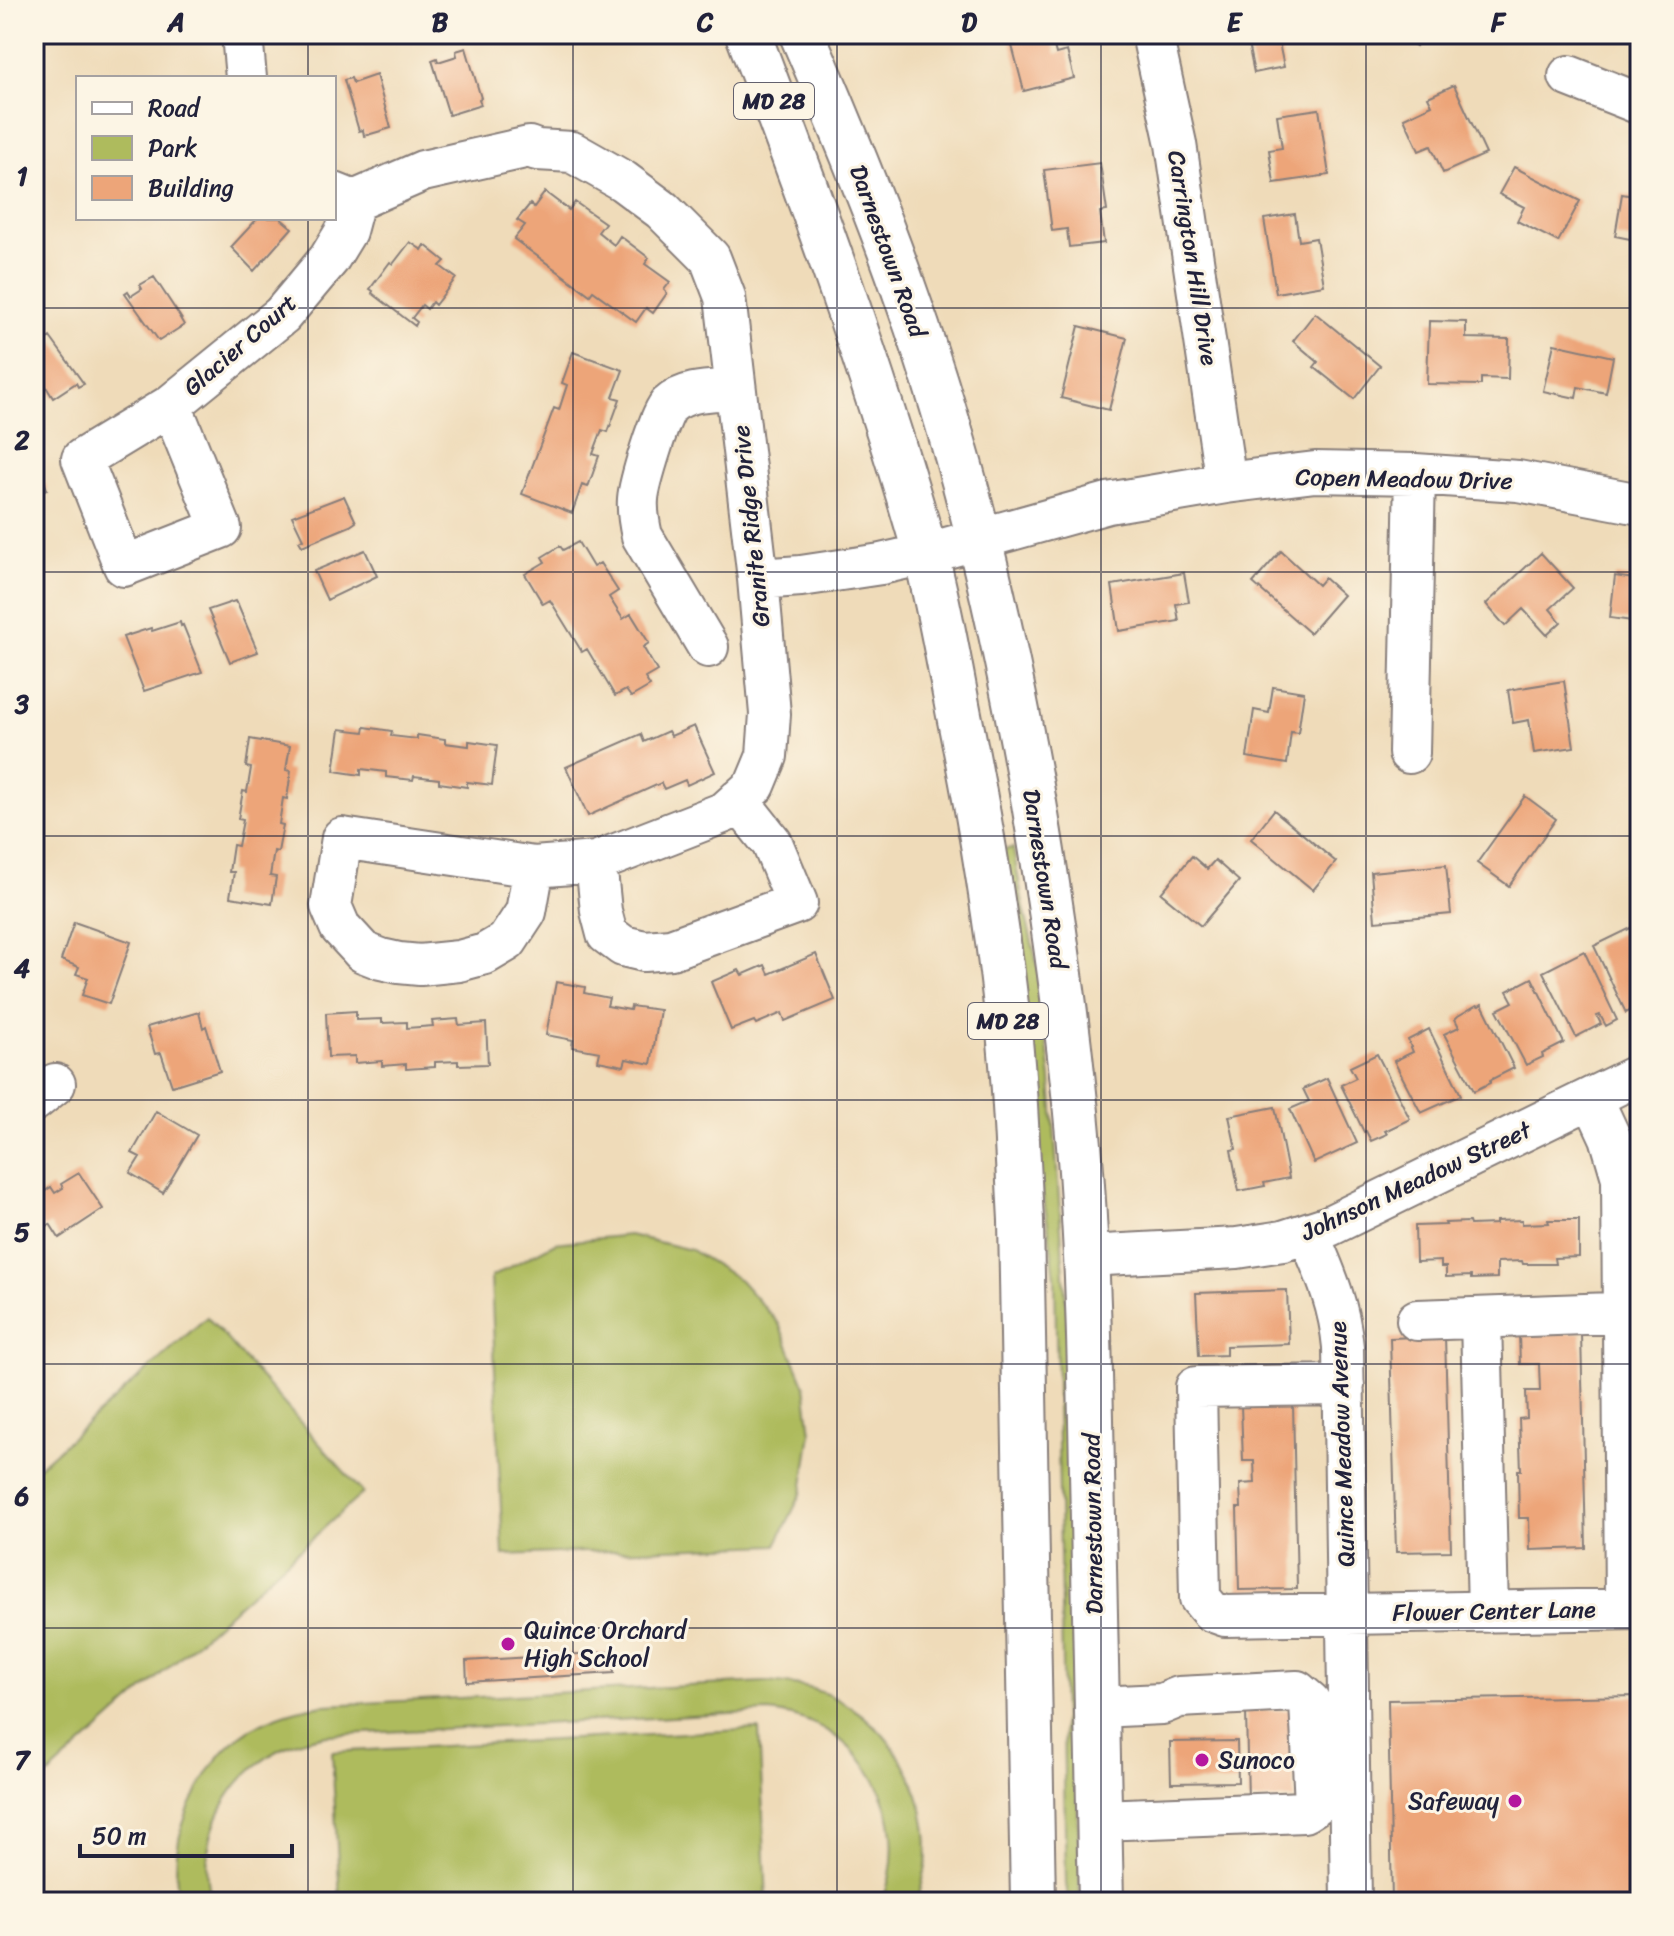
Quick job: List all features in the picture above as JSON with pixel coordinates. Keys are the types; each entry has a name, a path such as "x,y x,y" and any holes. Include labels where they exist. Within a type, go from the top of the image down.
{"main road":[{"name":"MD 28","path":"748,34 846,300 925,554 973,788 994,913 1007,1008 1021,1220 1033,1902"},
{"name":"Darnestown Road","path":"802,34 844,133 909,303 946,418 980,539 1006,652 1055,932 1079,1147 1086,1256 1101,1902"}],"street":[{"path":"242,34 246,76"},
{"name":"Carrington Hill Drive","path":"1152,34 1176,144 1226,483"},
{"path":"1569,76 1640,104"},
{"name":"Granite Ridge Drive","path":"344,197 423,171 529,147 572,152 623,181 662,210 710,258 725,297 758,579 770,714 767,756 755,785 725,812 596,862 534,867 342,838 331,906 340,927 363,952 381,959 420,965 459,961 485,954 507,941 526,912 534,867"},
{"name":"Glacier Court","path":"171,405 282,315 329,259 346,231 344,197"},
{"path":"708,647 642,536 638,496 666,407 692,394 735,389"},
{"name":"Copen Meadow Drive","path":"758,579 881,564 1108,503 1315,472 1415,474 1518,481 1640,504"},
{"path":"1409,753 1415,474"},
{"path":"596,862 601,911 607,934 623,946 644,951 671,949 797,903 772,843 738,800"},
{"name":"Johnson Meadow Street","path":"1086,1256 1237,1248 1283,1241 1308,1233 1329,1226 1640,1074"},
{"path":"1592,1098 1610,1137 1622,1178 1632,1312 1632,1609"},
{"name":"Quince Meadow Avenue","path":"1308,1233 1340,1319 1344,1385 1351,1902"},
{"path":"1417,1320 1632,1312"},
{"path":"1481,1318 1488,1612"},
{"path":"1344,1385 1196,1387 1200,1598 1211,1611 1225,1616 1347,1614"},
{"name":"Flower Center Lane","path":"1347,1614 1632,1609"},
{"path":"1097,1707 1162,1704 1179,1697 1297,1691 1310,1702 1315,1805 1304,1812 1099,1820"}],"green space":[{"path":"1013,848 1039,972 1051,1080 1067,1320 1080,1902 1069,1902 1066,1884 1055,1277 1037,1165 1002,850"},
{"path":"629,1235 691,1250 740,1280 779,1324 805,1386 811,1433 802,1492 776,1545 503,1555 491,1277 555,1243"},
{"path":"207,1317 363,1493 46,1777 34,1763 34,1471"},
{"path":"764,1682 806,1687 839,1700 863,1715 900,1758 922,1810 926,1838 926,1866 917,1902 882,1902 891,1869 892,1837 886,1806 873,1777 855,1753 830,1733 801,1719 768,1712 327,1735 297,1742 253,1768 223,1806 208,1851 212,1902 180,1902 176,1869 179,1838 196,1794 226,1749 251,1729 274,1718 325,1705"},
{"path":"759,1729 767,1902 340,1902 332,1752"}],"building":[{"path":"1009,34 1051,34 1056,54 1067,51 1074,78 1024,91"},
{"path":"1246,34 1296,34 1297,39 1279,43 1284,67 1254,73"},
{"path":"1399,34 1425,34 1416,46"},
{"path":"466,48 481,105 449,115 432,60 437,58 438,62 457,56 456,51"},
{"path":"376,75 391,128 364,136 363,130 359,131 344,80 351,78 353,83"},
{"path":"1454,85 1486,154 1443,173 1431,146 1419,151 1404,118 1432,105 1428,97"},
{"path":"1319,109 1329,175 1274,183 1269,150 1282,148 1277,115"},
{"path":"1100,163 1107,211 1100,212 1104,243 1069,247 1067,229 1052,231 1044,170"},
{"path":"1514,167 1580,201 1558,242 1517,221 1524,207 1499,194"},
{"path":"545,192 569,210 575,202 605,223 598,232 614,245 620,236 649,258 645,264 670,282 664,290 667,293 653,313 646,308 636,322 593,291 590,295 514,239 525,225 517,220 530,204 534,207"},
{"path":"1622,194 1640,197 1640,241 1615,236"},
{"path":"1295,214 1299,241 1316,238 1324,285 1276,293 1264,219"},
{"path":"256,220 282,220 292,228 254,271 231,247"},
{"path":"410,242 422,250 425,245 445,261 440,266 456,278 435,305 432,302 427,309 422,305 412,318 417,322 415,326 370,289"},
{"path":"154,277 184,325 159,341 125,293 128,291 131,296 142,289 140,285"},
{"path":"1315,313 1380,366 1354,399 1314,367 1318,362 1293,341"},
{"path":"1429,321 1466,322 1466,338 1509,339 1508,379 1481,378 1481,385 1427,384"},
{"path":"1079,326 1127,338 1109,410 1061,398"},
{"path":"50,337 84,384 78,387 76,383 53,398 45,385 38,389 34,382 34,347"},
{"path":"1554,344 1613,357 1606,393 1578,387 1576,398 1543,391"},
{"path":"573,352 623,370 613,397 620,399 608,432 602,430 593,454 599,456 588,487 582,485 572,513 522,494 554,408 559,410 567,385 562,383"},
{"path":"34,454 47,489 34,494"},
{"path":"344,496 356,522 302,546 299,541 303,539 292,516"},
{"path":"578,542 593,567 600,563 618,591 609,597 623,619 631,614 649,643 643,647 657,671 645,678 650,686 631,697 626,690 615,696 587,649 582,652 550,600 543,604 525,574 545,562 542,557 560,546 563,550"},
{"path":"365,550 377,576 327,600 314,571"},
{"path":"1281,551 1318,585 1324,578 1343,595 1310,633 1253,583"},
{"path":"1541,553 1573,588 1550,609 1561,622 1547,635 1523,609 1505,626 1486,604"},
{"path":"1184,573 1189,602 1176,604 1179,621 1119,631 1112,585"},
{"path":"1615,576 1640,580 1640,622 1610,618"},
{"path":"235,601 258,652 230,662 208,610"},
{"path":"180,622 202,672 144,691 123,637"},
{"path":"1564,681 1574,747 1534,753 1529,720 1513,723 1508,690"},
{"path":"1273,687 1304,692 1298,733 1291,732 1287,764 1247,757 1254,710 1269,713"},
{"path":"694,726 715,772 687,785 685,780 664,789 661,783 588,816 566,767 641,734 644,742 668,731 671,736"},
{"path":"365,727 392,731 391,736 417,739 417,735 469,746 469,741 497,745 492,785 467,782 467,787 439,783 439,779 386,777 386,772 361,769 361,775 334,771 340,729 364,732"},
{"path":"250,739 290,746 286,770 291,771 279,824 283,825 270,876 276,877 272,904 230,897 234,872 229,872 233,845 238,846 243,820 238,819 251,768 246,767"},
{"path":"1525,796 1556,819 1509,886 1477,863"},
{"path":"1274,810 1336,862 1313,890 1251,839"},
{"path":"1192,856 1207,869 1215,860 1239,881 1201,926 1161,893"},
{"path":"1446,865 1451,914 1375,921 1371,872"},
{"path":"74,922 131,942 109,1004 82,995 88,978 76,974 79,967 61,960"},
{"path":"1637,925 1640,931 1640,1006 1626,1013 1594,946"},
{"path":"1584,951 1617,1020 1606,1026 1600,1015 1597,1016 1601,1024 1576,1037 1543,972"},
{"path":"816,954 835,1000 785,1021 782,1013 731,1030 711,982 739,970 742,975 765,965 769,974"},
{"path":"1532,978 1564,1043 1526,1065 1497,1010 1513,1002 1507,991"},
{"path":"556,982 585,987 584,993 609,998 607,1006 660,1010 651,1064 626,1059 624,1066 598,1061 600,1052 572,1047 573,1040 546,1035"},
{"path":"1482,1004 1514,1068 1474,1091 1444,1034 1459,1027 1455,1019 1458,1016"},
{"path":"356,1011 356,1020 407,1022 407,1028 433,1026 432,1021 458,1019 459,1025 486,1023 488,1064 435,1062 435,1067 406,1069 406,1064 382,1066 382,1061 355,1063 355,1056 328,1057 326,1013"},
{"path":"199,1012 220,1071 172,1086 161,1053 155,1054 147,1027"},
{"path":"1429,1029 1461,1095 1421,1113 1394,1061 1413,1052 1408,1040"},
{"path":"1377,1054 1410,1119 1371,1141 1341,1085 1356,1078 1350,1067"},
{"path":"1327,1078 1357,1143 1314,1163 1290,1109 1309,1101 1303,1089"},
{"path":"1275,1107 1289,1178 1239,1191 1231,1150 1236,1149 1229,1116"},
{"path":"156,1111 197,1135 163,1193 130,1173 140,1157 132,1153"},
{"path":"79,1173 103,1209 59,1238 50,1224 44,1228 34,1213 34,1199 51,1187 55,1193 63,1188 61,1184"},
{"path":"1522,1220 1522,1224 1579,1220 1579,1257 1554,1258 1555,1264 1497,1262 1497,1278 1471,1279 1471,1276 1446,1277 1446,1267 1441,1267 1441,1261 1416,1262 1415,1226 1469,1222 1470,1225 1496,1224 1496,1221"},
{"path":"1287,1290 1289,1344 1226,1346 1226,1355 1199,1356 1196,1293"},
{"path":"1581,1333 1586,1548 1530,1550 1529,1518 1519,1518 1519,1419 1527,1418 1526,1391 1540,1391 1539,1364 1520,1364 1519,1335"},
{"path":"1445,1336 1451,1551 1396,1552 1390,1338"},
{"path":"1293,1404 1297,1589 1239,1590 1237,1508 1241,1508 1240,1484 1255,1483 1254,1461 1243,1461 1241,1405"},
{"path":"612,1652 614,1673 467,1682 466,1661"},
{"name":"Safeway","path":"1640,1696 1640,1902 1392,1902 1388,1700"},
{"path":"1293,1710 1294,1799 1248,1800 1246,1711"},
{"path":"1237,1741 1238,1782 1171,1783 1170,1742"}],"place":[{"name":"Quince Orchard High School","path":"508,1644"},
{"name":"Sunoco","path":"1202,1760"},
{"name":"Safeway","path":"1515,1801"}]}
